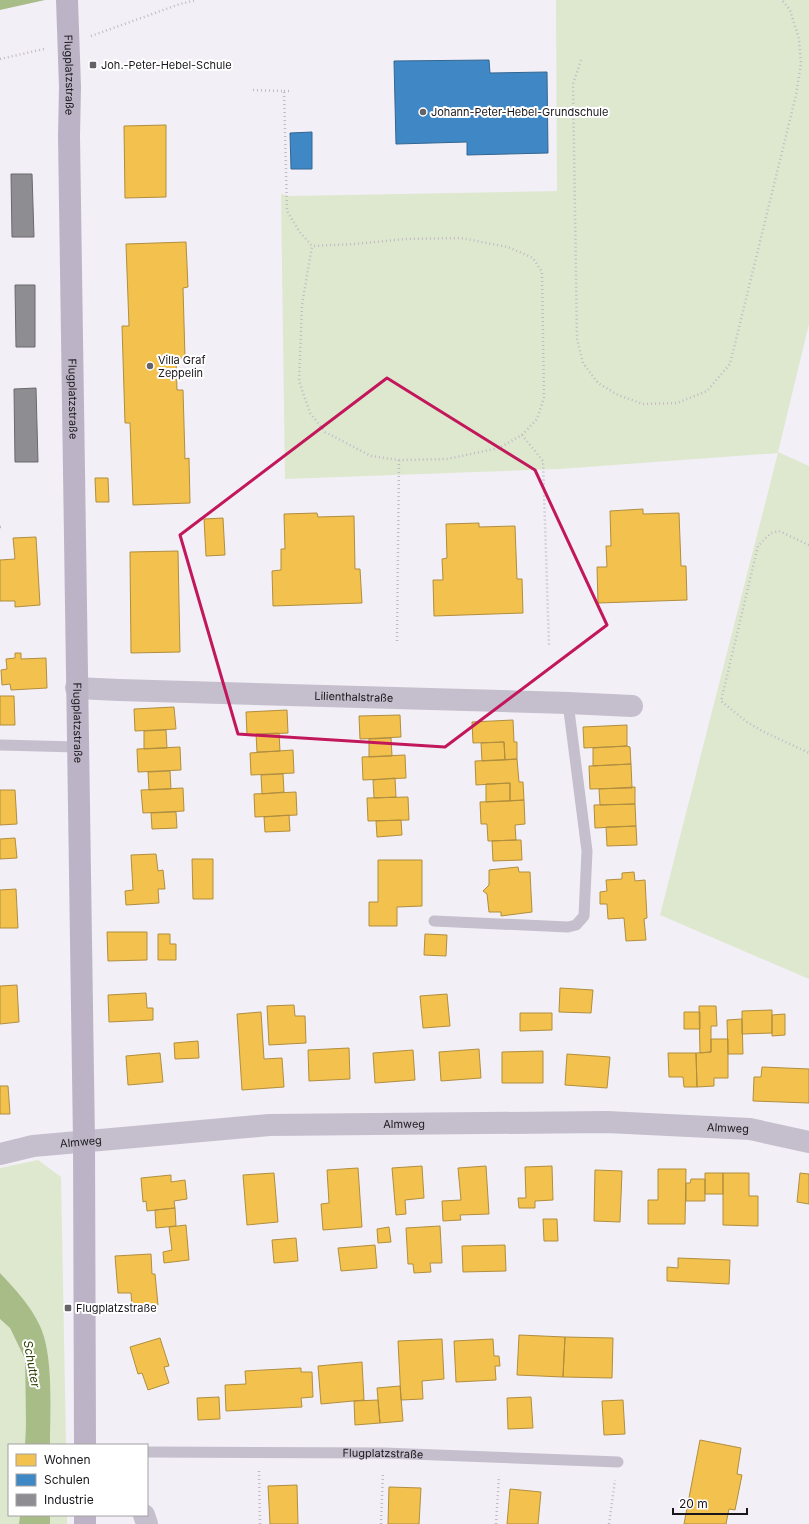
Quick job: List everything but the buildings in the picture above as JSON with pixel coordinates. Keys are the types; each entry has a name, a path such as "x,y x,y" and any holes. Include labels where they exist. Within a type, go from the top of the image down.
{"street":[{"name":"Flugplatzstraße","path":"66,6 69,44 76,688 84,1141 85,1444"},
{"name":"Lilienthalstraße","path":"76,688 632,706"},
{"name":"Almweg","path":"0,1154 33,1146 268,1124 607,1122 750,1129 809,1142"}],"lane":[{"path":"434,921 568,927 576,925 584,916 587,851 568,703"},
{"path":"0,745 77,747"},
{"name":"Flugplatzstraße","path":"148,1452 384,1453 618,1462"}],"path":[{"path":"0,59 69,44 180,4 196,0"},
{"path":"581,60 573,84 577,339 583,363 598,383 618,394 643,404 676,403 707,391 730,364 796,95 801,64 799,39 790,10 782,0"},
{"path":"253,90 289,91"},
{"path":"284,91 287,211 299,231 312,246"},
{"path":"461,238 508,247 533,258 542,272 544,398 537,419 522,435 499,448 447,459 399,460 371,456 326,432 310,413 299,381 302,305 312,246 406,239 461,238"},
{"path":"522,435 543,461 549,646"},
{"path":"398,641 399,460"},
{"path":"809,545 779,531 771,533 758,546 721,701 747,722 764,732 809,753"},
{"path":"258,1453 260,1524"},
{"path":"381,1524 384,1453"},
{"path":"496,1524 500,1458"},
{"path":"609,1524 618,1462"}],"highlighted area":[{"path":"387,378 535,470 607,625 445,747 238,734 180,535"}],"shaded area":[{"path":"556,0 809,0 809,324 778,452 809,466 809,979 660,915 778,453 559,469 285,479 281,194 290,196 557,191"},
{"path":"38,1160 61,1177 66,1444 50,1444 51,1401 49,1368 44,1338 40,1326 27,1305 0,1273 0,1168"},
{"path":"0,1319 10,1328 25,1359 26,1424 25,1444 8,1444 8,1516 20,1516 19,1524 0,1524"},
{"path":"50,1516 67,1516 67,1524 50,1524"}],"water":[{"path":"0,0 45,0 0,10"},
{"name":"Schutter","path":"0,1273 32,1312 40,1326 44,1338 49,1368 51,1401 50,1444 25,1444 25,1359 10,1328 0,1319"},
{"path":"20,1516 50,1516 50,1524 19,1524"}],"place":[{"name":"Joh.-Peter-Hebel-Schule","path":"93,65"},
{"name":"Johann-Peter-Hebel-Grundschule","path":"423,112"},
{"name":"Villa Graf Zeppelin","path":"150,366"},
{"name":"Flugplatzstraße","path":"68,1308"}]}
